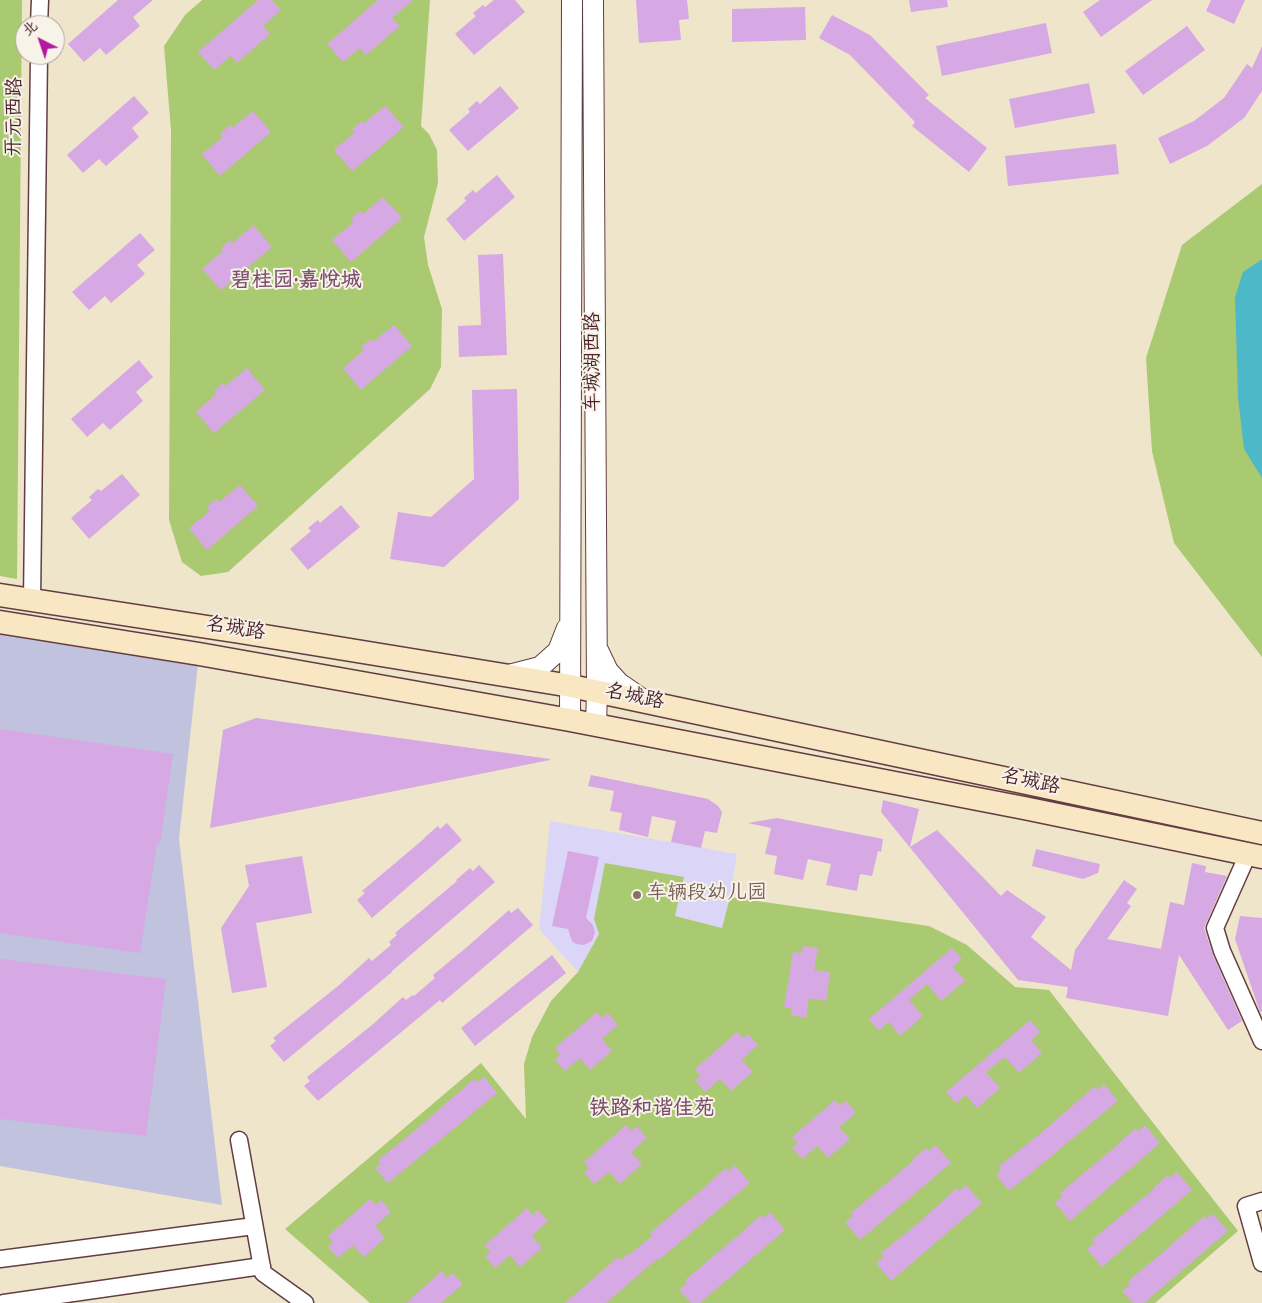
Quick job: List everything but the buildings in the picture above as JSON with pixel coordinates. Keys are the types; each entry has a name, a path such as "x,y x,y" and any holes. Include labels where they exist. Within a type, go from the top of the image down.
{"main road":[{"name":"名城路","path":"0,594 597,691 1262,834"},
{"name":"名城路","path":"0,622 199,654 570,720 1014,806 1255,856"}],"street":[{"path":"40,0 40,15"},
{"name":"车城湖西路","path":"570,720 572,0"},
{"name":"车城湖西路","path":"593,0 596,725"},
{"name":"开元西路","path":"32,600 39,65"},
{"path":"507,676 540,667 558,651 571,619"},
{"path":"596,648 608,671 619,683 647,702"},
{"path":"1255,856 1215,928 1222,951 1262,1041"},
{"path":"239,1140 263,1273 305,1303"},
{"path":"1262,1201 1246,1206 1262,1264"},
{"path":"0,1259 254,1226"},
{"path":"4,1303 262,1266"}],"shaded area":[{"path":"0,616 199,654 179,839 222,1205 0,1166"},
{"name":"车辆段幼儿园","path":"550,821 737,854 730,897 722,928 651,910 599,934 578,972 539,929"}],"green space":[{"path":"0,0 22,0 22,15 15,15 15,65 21,65 17,579 0,576"},
{"path":"202,0 430,0 421,126 429,134 437,150 438,183 424,237 428,265 442,309 441,367 430,389 228,572 201,576 182,562 169,520 171,130 164,46 185,15"},
{"path":"1262,184 1262,657 1174,543 1152,451 1146,358 1182,245"},
{"path":"605,863 684,877 675,916 722,928 730,897 929,926 967,945 1015,987 1049,990 1238,1231 1155,1303 370,1303 285,1229 481,1063 526,1119 524,1064 532,1037 551,1001 578,972 599,934 594,919"}],"water":[{"path":"1261,260 1262,478 1244,449 1238,397 1235,297 1243,272"}],"place":[{"name":"车辆段幼儿园","path":"637,895"}],"district":[{"name":"碧桂园·嘉悦城","path":"296,283"},
{"name":"铁路和谐佳苑","path":"652,1111"}]}
